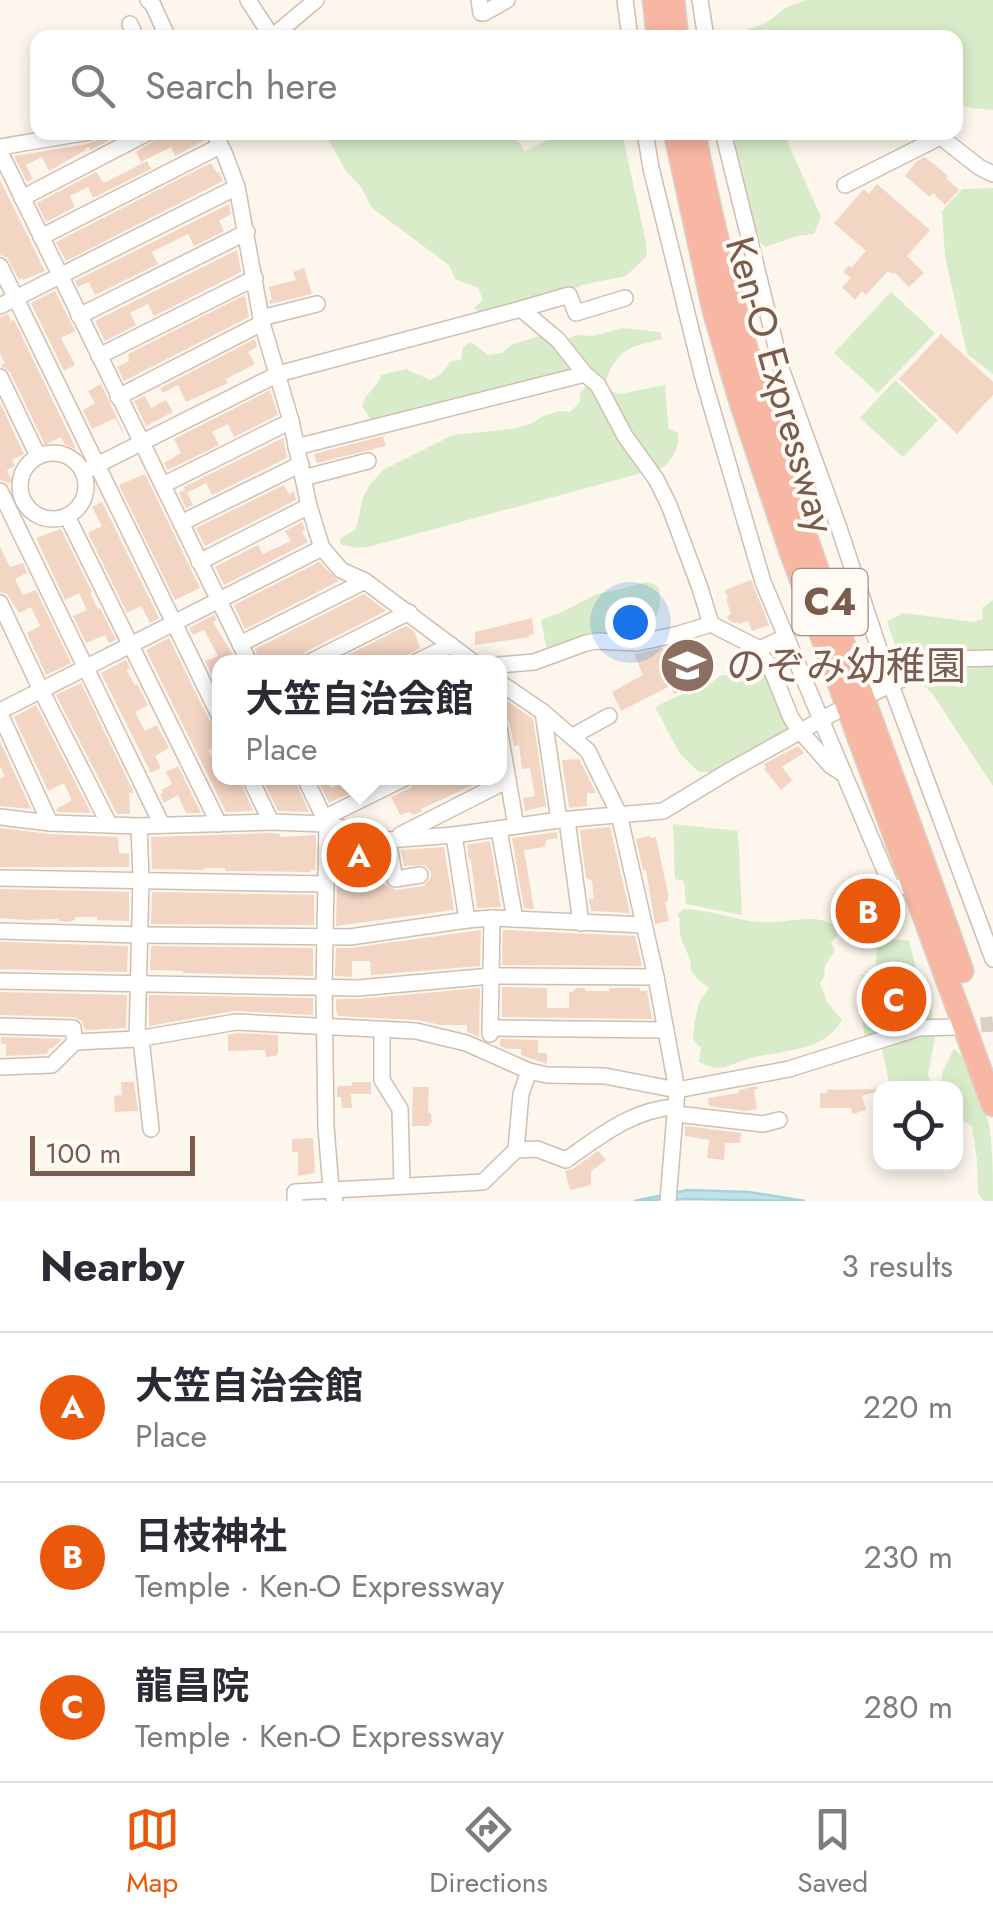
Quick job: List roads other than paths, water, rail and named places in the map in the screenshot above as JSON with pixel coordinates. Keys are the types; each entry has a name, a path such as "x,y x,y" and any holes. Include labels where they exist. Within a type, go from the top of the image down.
{"highway":[{"path":"654,0 657,30"},
{"path":"673,0 676,30"},
{"name":"Ken-O Expressway","path":"677,140 714,311 741,403 790,549 993,1105"},
{"name":"Ken-O Expressway","path":"696,140 712,223 769,430 993,1062"}],"street":[{"path":"148,0 164,30"},
{"path":"248,0 267,30"},
{"path":"480,0 481,13 507,0"},
{"path":"625,0 629,30"},
{"path":"700,0 705,30"},
{"path":"279,30 310,2"},
{"path":"47,140 0,149 245,655"},
{"path":"22,198 134,140"},
{"path":"41,237 215,140"},
{"path":"217,140 237,187 262,320 322,548 341,570 409,612 465,655"},
{"path":"647,140 708,397 763,582 892,890 904,886"},
{"path":"725,140 782,371 891,685 993,959"},
{"path":"845,185 934,140"},
{"path":"945,140 993,174"},
{"path":"0,306 237,187"},
{"path":"80,316 247,232"},
{"path":"727,239 747,234"},
{"path":"671,251 688,247"},
{"path":"0,266 90,468 212,700"},
{"path":"99,356 255,278"},
{"path":"11,508 57,519 67,516 82,502 90,468 278,374 569,296 576,313 626,298"},
{"path":"118,396 262,320 317,304"},
{"path":"521,309 558,340 598,385 625,436 656,479 700,588 710,624"},
{"path":"181,524 300,463 585,374"},
{"path":"0,378 38,456"},
{"path":"164,486 291,421"},
{"path":"11,508 20,492 23,471 38,456 68,456 90,468"},
{"path":"300,463 368,461"},
{"path":"0,491 162,825"},
{"path":"199,562 310,506"},
{"path":"67,516 218,824"},
{"path":"50,822 0,712 322,548"},
{"path":"240,644 365,582"},
{"path":"0,603 109,824"},
{"path":"324,655 409,612"},
{"path":"507,664 534,662 586,643 637,643 710,624 754,648 770,666 800,731 831,766 844,774"},
{"path":"754,648 764,648 785,637"},
{"path":"430,655 451,645"},
{"path":"872,693 936,663 954,658 993,658"},
{"path":"507,687 543,712 593,758 619,814 656,977 676,1104 668,1201"},
{"path":"543,712 581,923"},
{"path":"0,817 139,826 327,824 391,839 454,836 662,811 838,712"},
{"path":"572,736 609,716"},
{"path":"507,774 515,919"},
{"path":"253,785 271,822"},
{"path":"308,785 327,824"},
{"path":"333,1195 326,1128 324,1028 327,824 330,815 390,785"},
{"path":"391,839 498,785"},
{"path":"139,826 139,1039 152,1128"},
{"path":"454,836 467,920"},
{"path":"391,839 394,879 420,875"},
{"path":"940,872 958,866"},
{"path":"0,878 326,884"},
{"path":"0,930 350,937 492,918 644,925"},
{"path":"489,1053 492,918"},
{"path":"0,981 358,988 491,976 656,977"},
{"path":"0,1068 52,1064 75,1042 139,1039 236,1022 416,1031 443,1036 529,1071 605,1076 676,1104 764,1124 779,1120"},
{"path":"0,1026 73,1028 75,1042"},
{"path":"516,1150 537,1149 566,1160 626,1120 655,1110 919,1028 954,1027"},
{"path":"490,1028 666,1030"},
{"path":"382,1030 382,1080 400,1109 402,1185"},
{"path":"294,1201 295,1192 333,1195 402,1185 483,1182 516,1150 521,1094 529,1071"}],"water":[{"path":"688,1190 749,1192 805,1201 634,1201"}],"tunnel":[{"path":"958,1027 993,1024"}],"place":[{"name":"のぞみ幼稚園","path":"687,666"},
{"name":"大笠自治会館","path":"359,855"},
{"name":"日枝神社","path":"868,911"},
{"name":"龍昌院","path":"894,999"}]}
